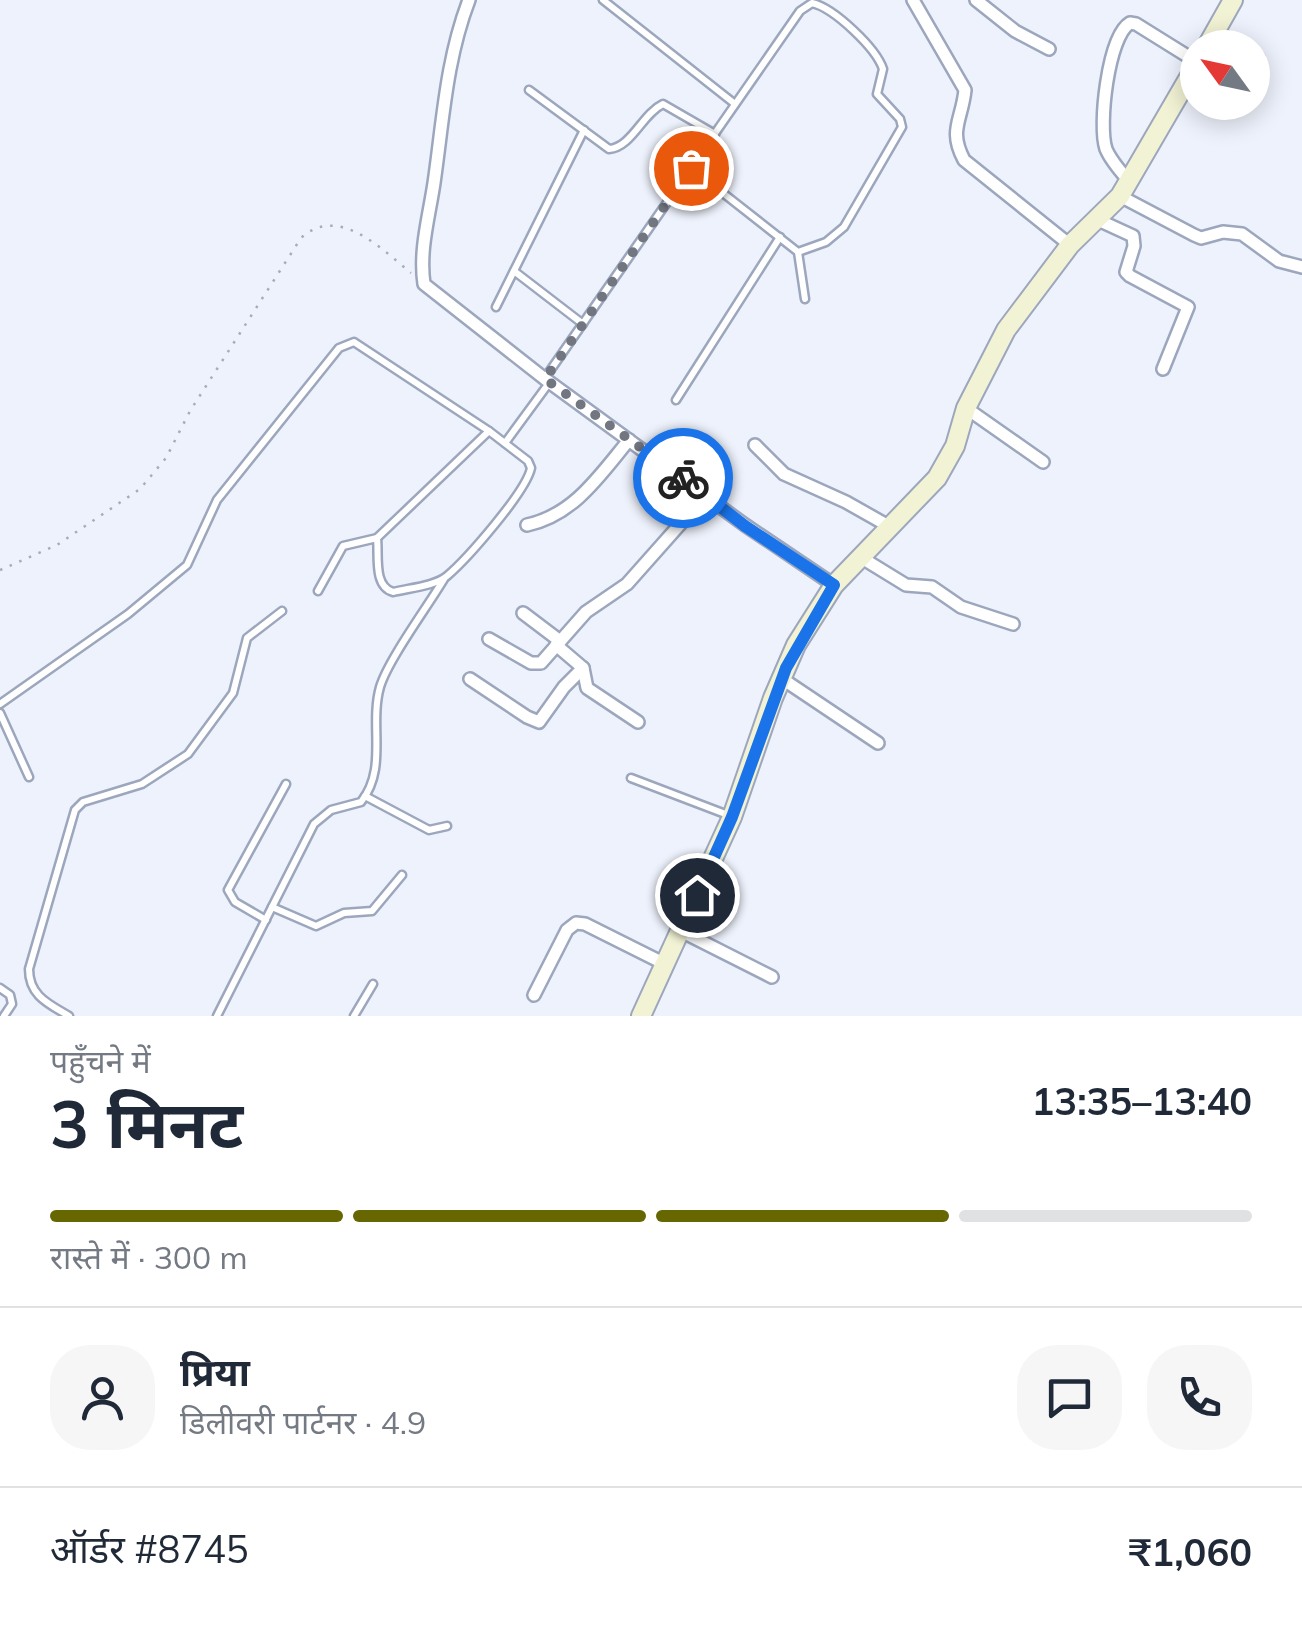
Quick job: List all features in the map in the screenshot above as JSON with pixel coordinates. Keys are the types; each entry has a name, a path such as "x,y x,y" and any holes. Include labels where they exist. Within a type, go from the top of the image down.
{"main road":[{"path":"1216,30 1233,0"},
{"path":"642,1016 732,817 796,645 834,585 892,528 947,462 966,408 1006,330 1070,245 1125,189 1180,93"}],"street":[{"path":"469,0 457,30 445,86 422,254 424,284 547,381 834,585"},
{"path":"913,0 965,90 954,131 964,160 1070,245"},
{"path":"976,0 1016,31 1048,49"},
{"path":"1180,51 1136,24 1130,22 1122,28 1108,65 1104,139 1125,189 1194,235 1201,238 1223,232 1242,234 1280,261 1302,267"},
{"path":"1096,219 1133,236 1127,266 1130,276 1188,307 1164,368"},
{"path":"966,408 1043,462"},
{"path":"527,525 562,512 595,482 629,440"},
{"path":"754,446 784,474 892,528"},
{"path":"489,639 537,664 596,604 627,584 706,496"},
{"path":"862,558 906,586 932,586 961,606 1013,624"},
{"path":"522,613 582,668 587,688 638,722"},
{"path":"470,679 526,718 539,722 582,668"},
{"path":"781,678 878,743"},
{"path":"534,995 567,930 576,924 585,924 667,964"},
{"path":"681,931 772,977"}],"lane":[{"path":"603,0 736,104"},
{"path":"505,443 583,324 806,5 819,4 866,42 881,62 877,94 900,119 900,133 844,227 826,242 798,252"},
{"path":"529,90 609,149 617,148 653,109 663,104 714,134"},
{"path":"496,307 584,130"},
{"path":"691,168 798,252 805,299"},
{"path":"676,400 780,237"},
{"path":"514,271 583,324"},
{"path":"0,704 128,614 188,565 217,500 343,344 358,343 528,461 530,476 444,578 380,686 376,762 365,796 354,806 322,814 218,1016"},
{"path":"318,591 343,546 378,538 489,431"},
{"path":"378,538 380,584 385,590 393,592 444,578"},
{"path":"69,1016 35,993 29,982 29,969 74,810 83,802 142,784 188,754 233,693 247,638 282,611"},
{"path":"0,713 28,777"},
{"path":"631,778 732,817"},
{"path":"266,920 235,902 228,890 286,784"},
{"path":"365,796 429,830 447,826"},
{"path":"272,907 310,924 322,925 344,913 372,911 402,875"},
{"path":"354,1016 373,984"},
{"path":"0,988 10,995 12,1004 4,1016"}],"path":[{"path":"0,570 58,545 140,489 166,458 190,411 301,238 310,230 330,224 350,228 424,284"}],"way so far":[{"path":"683,478 545,379 691,168"}],"route":[{"path":"683,478 745,526 834,585 796,645 772,698 732,817 697,895"}]}
